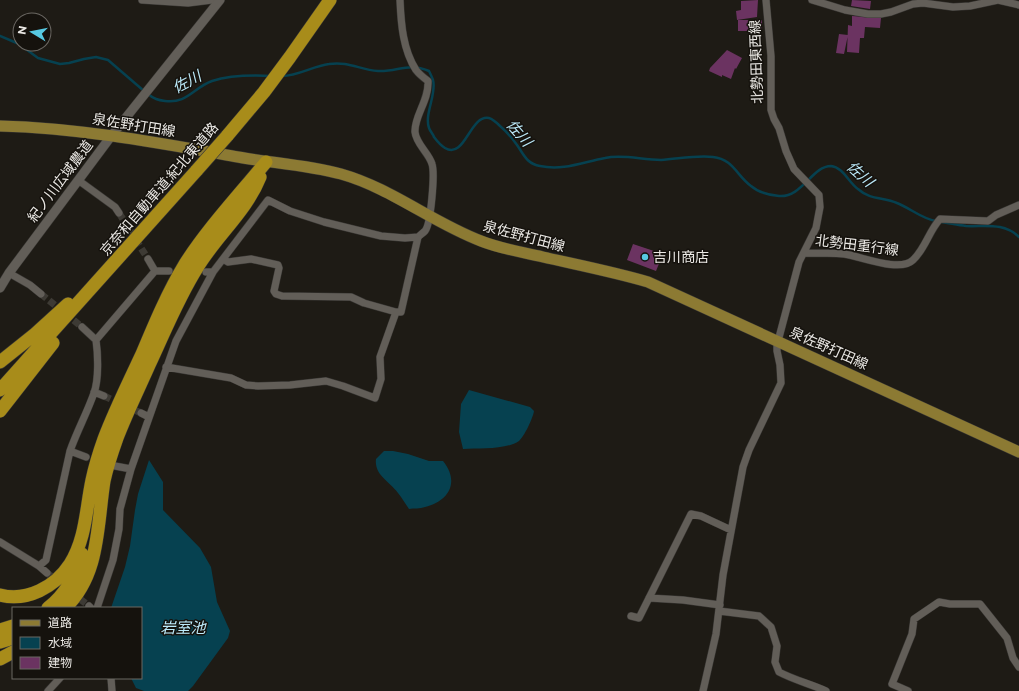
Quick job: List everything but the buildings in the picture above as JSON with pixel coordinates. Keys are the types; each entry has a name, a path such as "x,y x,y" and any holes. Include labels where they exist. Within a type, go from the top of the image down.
{"highway":[{"name":"京奈和自動車道;紀北東道路","path":"0,390 227,136 264,92 330,0"},
{"path":"0,595 17,597 31,595 44,589 59,578 70,565 78,548 84,527 92,480 99,454 108,430 171,289 185,264 201,241 266,162"},
{"path":"66,607 79,591 88,575 95,552 105,480 110,458 159,344 182,294 197,267 246,205 266,162"},
{"path":"0,362 35,334 83,289 144,223 181,188"},
{"path":"0,411 115,263"},
{"path":"49,607 59,599 70,585 77,571 86,539 88,504"},
{"path":"0,630 12,626"},
{"path":"0,642 12,638"},
{"path":"0,659 12,653"}],"main road":[{"name":"泉佐野打田線","path":"0,126 27,126 112,135 309,168 340,174 363,181 460,233 485,243 648,282 1019,452"}],"street":[{"path":"142,0 188,3 212,0"},
{"name":"紀ノ川広域農道","path":"0,288 9,273 112,135 220,0"},
{"path":"97,607 113,560 119,529 120,509 131,469 176,341 210,272 223,259 268,200 290,212 381,236 405,238 418,236 426,230 430,216 432,164 415,132 416,122 425,103 428,81 417,72 411,60 402,33 400,0"},
{"name":"北勢田東西線","path":"703,691 716,634 723,575 743,467 781,383 780,365 777,351 778,342 799,262 816,228 820,207 819,195 794,169 771,110 771,56 766,0"},
{"path":"812,0 845,10 868,14 891,12 913,4 923,3 953,7 970,6 998,0 1019,5"},
{"path":"78,180 115,207 119,213"},
{"name":"北勢田重行線","path":"804,253 845,254 886,264 904,264 912,261 922,247 934,225 940,219 988,221 996,215 1019,204"},
{"path":"223,259 228,262 251,259 278,265 279,268 274,290 276,294 282,296 352,297 364,303 401,312 418,236"},
{"path":"148,259 155,271"},
{"path":"39,566 46,560 70,451 94,392 96,375 96,340 155,271 169,271"},
{"path":"9,273 42,294"},
{"path":"166,366 231,378 246,384 258,386 290,385 326,381 375,398 382,379 380,357 396,312"},
{"path":"82,327 96,340"},
{"path":"94,392 104,396"},
{"path":"141,414 149,417"},
{"path":"70,451 86,457"},
{"path":"115,466 131,469"},
{"path":"631,616 639,618 691,514 701,516 731,530"},
{"path":"0,542 39,566 47,573"},
{"path":"649,598 684,600 760,616 771,627 777,646 775,662 779,672 826,691"},
{"path":"908,691 892,684 912,634 914,619 939,602 950,604 980,604 1007,638 1013,658 1019,667"},
{"path":"48,691 59,679"},
{"path":"111,679 112,691"}],"water":[{"path":"469,390 530,407 534,411 528,427 519,441 514,444 500,447 463,449 459,432 461,404"},
{"path":"384,451 408,454 429,461 443,461 451,476 451,483 446,495 433,504 421,508 409,509 398,493 383,478 377,469 376,459"},
{"name":"岩室池","path":"149,460 163,482 163,510 200,548 211,567 217,602 230,631 228,638 188,691 144,691 136,688 132,679 142,679 142,607 111,607 125,567 130,546 138,494"}],"waterway":[{"name":"佐川","path":"0,36 19,44 38,58 60,64 96,57 108,60 144,91"},
{"name":"佐川","path":"282,76 288,76 323,65 336,63 378,71 409,67 422,68 429,71 434,86 428,117 429,128 436,140 445,148 452,150 458,148 477,123 482,119 489,118 495,121 515,142 526,158 536,165 565,167 612,157 654,160 713,157 720,158 730,164 746,182 757,190 779,196 794,192 818,171 824,167 831,166 839,169 863,193 872,197 892,201 926,218 936,221"},
{"name":"佐川","path":"148,94 158,100 173,101 185,98 205,84 219,79 241,76 271,76"},
{"name":"佐川","path":"941,222 966,226 1000,227 1013,232 1019,237"}],"tunnel":[{"path":"119,213 148,259"},
{"path":"41,294 82,327"},
{"path":"104,396 141,413"},
{"path":"47,573 89,606"}],"place":[{"name":"吉川商店","path":"645,257"}]}
